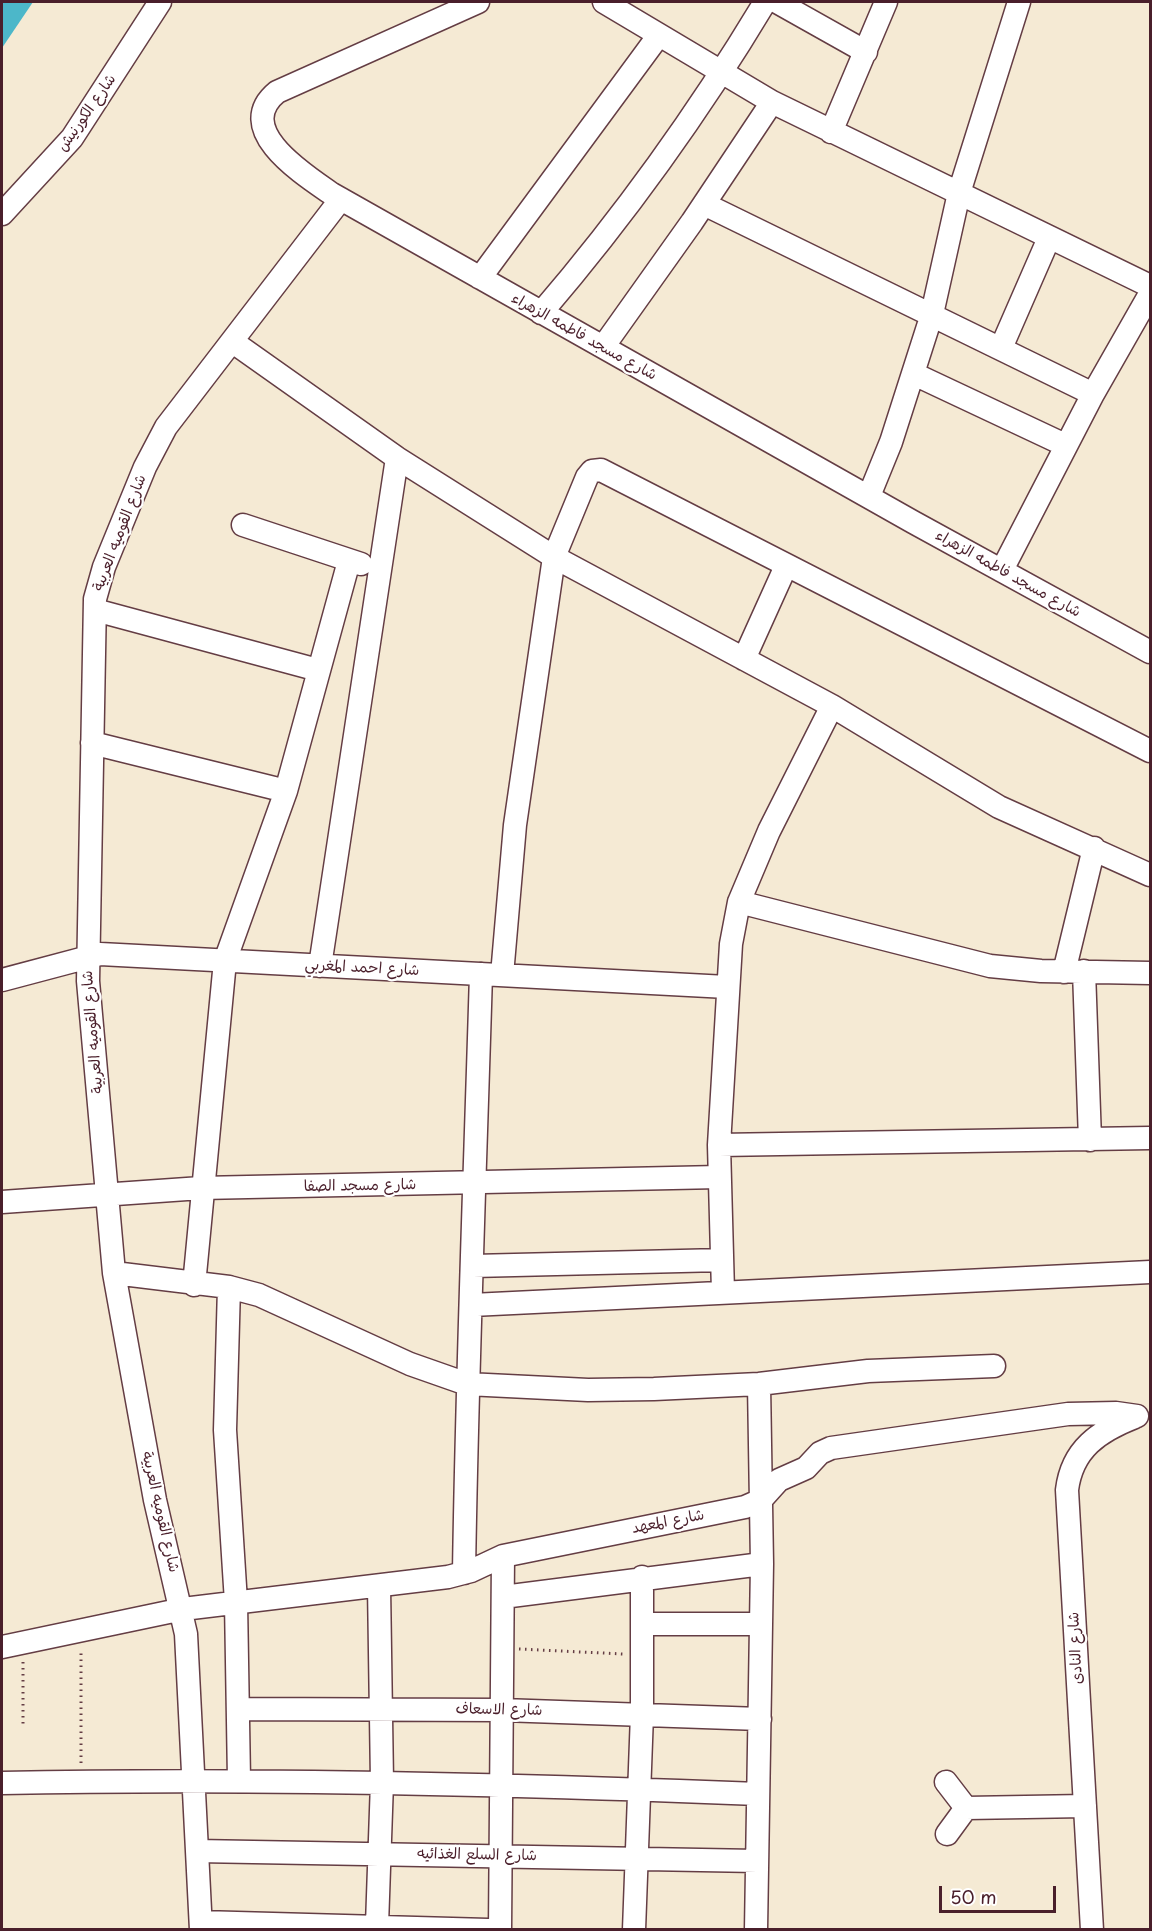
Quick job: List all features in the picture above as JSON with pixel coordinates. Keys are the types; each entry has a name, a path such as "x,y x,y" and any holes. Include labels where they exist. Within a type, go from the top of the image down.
{"street":[{"name":"شارع الكورنيش","path":"2,214 72,138 160,2"},
{"name":"شارع مسجد فاطمه الزهراء","path":"478,2 278,92 268,102 262,122 266,136 298,170 341,200 1150,652"},
{"path":"604,2 772,102 1150,286"},
{"path":"541,313 632,201 722,73 765,2"},
{"path":"777,2 866,52"},
{"path":"831,132 886,2"},
{"path":"869,496 914,374 932,314 960,194 1019,2"},
{"path":"480,278 659,35"},
{"path":"603,347 704,204 772,102"},
{"name":"شارع القوميه العربية","path":"201,1926 183,1609 155,1500 114,1273 106,1195 88,955 94,610 97,587 104,567 151,455 178,411 341,200"},
{"path":"704,204 1093,394"},
{"path":"1001,348 1049,238"},
{"path":"1002,570 1065,445 1150,294"},
{"path":"233,342 398,458 554,557 832,706 999,807 1150,875"},
{"path":"914,374 1065,445"},
{"path":"320,966 398,458"},
{"path":"464,1573 467,1384 472,1305 474,1183 491,975 554,557 587,477 592,471 601,470 1150,752"},
{"path":"243,525 379,570"},
{"path":"194,1285 201,1188 225,961 286,790 348,561"},
{"path":"744,658 786,566"},
{"path":"94,610 318,670"},
{"path":"723,1292 719,1145 727,987 739,902 769,831 832,706"},
{"path":"92,743 286,790"},
{"path":"1090,1140 1074,972 1094,848"},
{"path":"739,902 967,962 1013,969 1150,973"},
{"name":"شارع احمد المغربي","path":"2,980 88,955 727,987"},
{"path":"719,1145 1150,1138"},
{"name":"شارع مسجد الصفا","path":"2,1202 201,1188 719,1177"},
{"path":"473,1266 722,1260"},
{"path":"472,1305 1150,1272"},
{"path":"114,1273 194,1285 229,1287 259,1295 410,1364 467,1384 588,1390 759,1384 868,1371 994,1366"},
{"path":"229,1287 225,1430 236,1602 239,1780"},
{"path":"756,1929 762,1564 759,1384"},
{"name":"شارع المعهد","path":"12,1645 183,1609 379,1586 464,1573 503,1556 745,1507 761,1500 779,1480 806,1468 820,1453 831,1448 1068,1414 1144,1414"},
{"name":"شارع النادى","path":"1092,1929 1067,1501 1068,1479 1076,1458 1092,1438 1144,1414"},
{"path":"500,1929 503,1556"},
{"path":"503,1597 642,1577 762,1564"},
{"path":"634,1929 642,1714 642,1577"},
{"path":"377,1925 382,1782 379,1586"},
{"path":"642,1624 761,1624"},
{"name":"شارع الاسعاف","path":"238,1709 502,1710 760,1719"},
{"path":"2,1783 193,1779 501,1784 759,1794"},
{"path":"946,1782 966,1808"},
{"path":"966,1808 1085,1806"},
{"path":"947,1834 966,1808"},
{"name":"شارع السلع الغذائيه","path":"197,1851 757,1861"},
{"path":"201,1926 377,1925 488,1929"}],"path":[{"path":"81,1630 81,1782"},
{"path":"12,1645 23,1726"},
{"path":"502,1649 642,1655"}],"water":[{"path":"2,2 33,2 2,48"}]}
